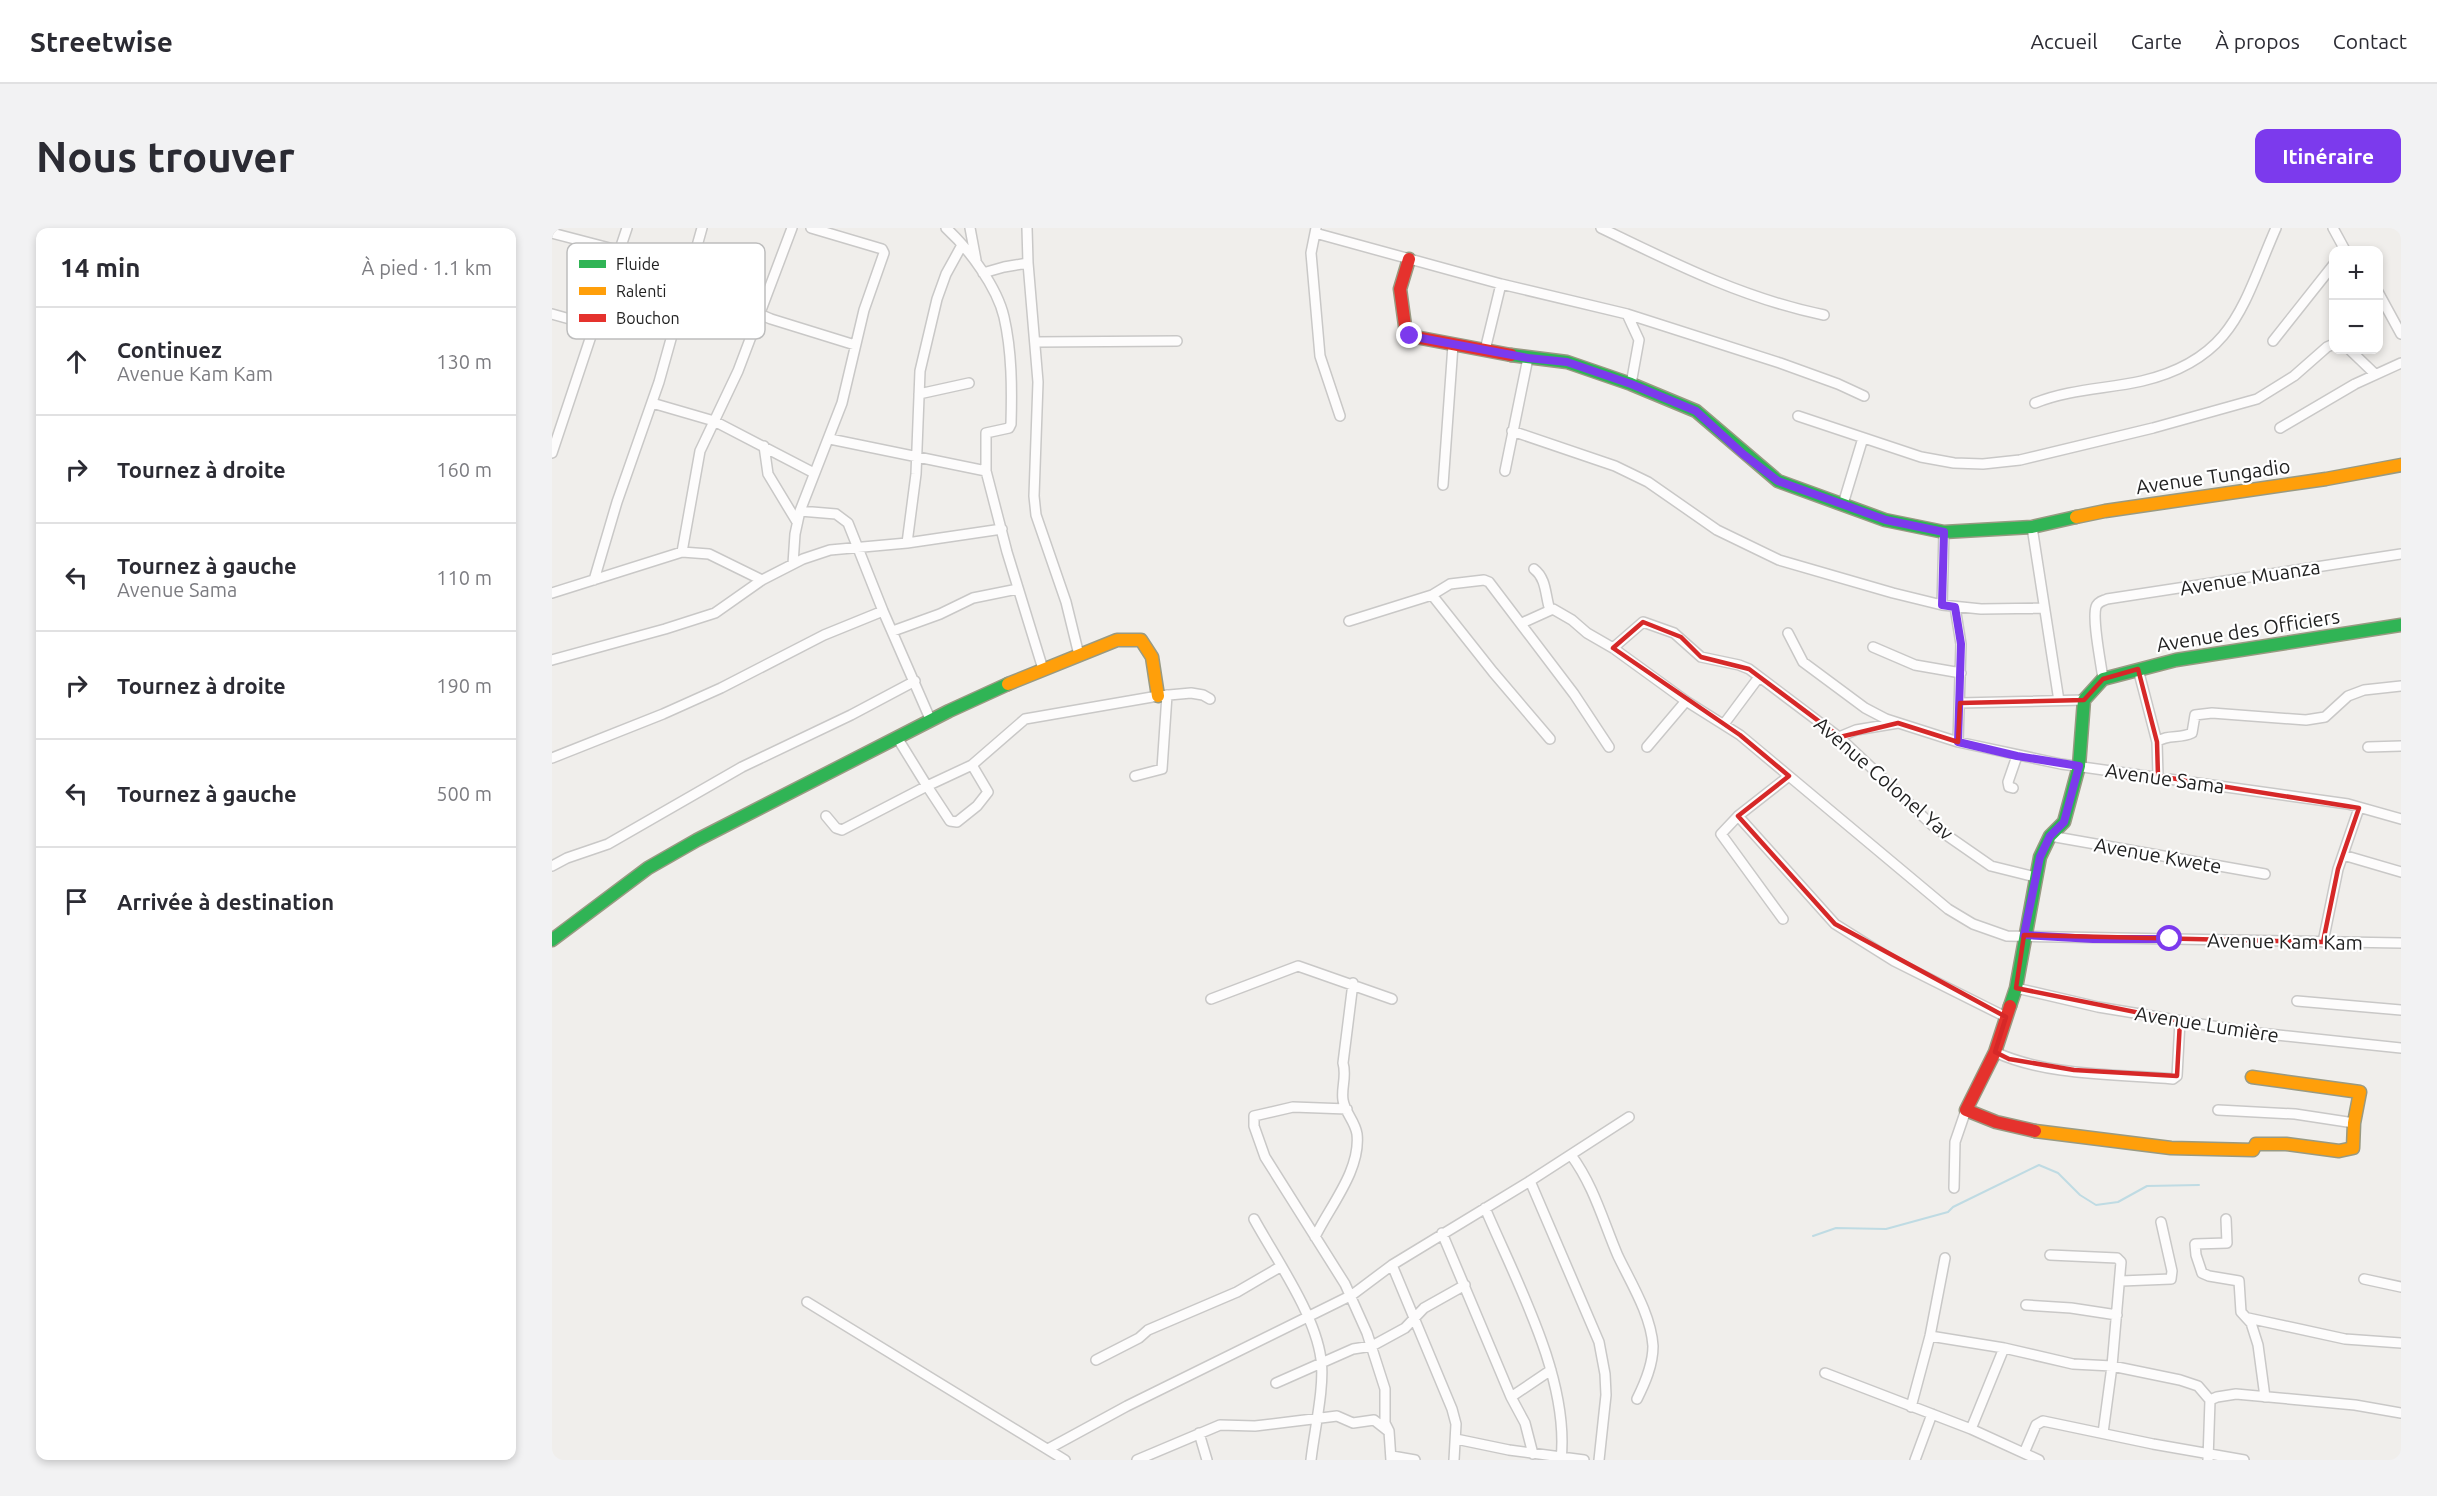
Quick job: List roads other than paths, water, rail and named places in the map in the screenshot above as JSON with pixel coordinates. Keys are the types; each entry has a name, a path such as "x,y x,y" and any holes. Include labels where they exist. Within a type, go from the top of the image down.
{"street":[{"path":"623,243 627,228"},
{"path":"698,243 702,228"},
{"path":"765,301 792,228"},
{"path":"793,564 800,511 830,439 842,403 855,345 883,250 811,228"},
{"path":"946,228 977,263 1004,318 1012,389 1009,428 986,434 986,471 1018,589 1043,669"},
{"path":"970,228 977,263"},
{"path":"1027,228 1038,382 1035,505 1066,602 1079,655"},
{"path":"1601,228 1736,290 1796,309 1824,315"},
{"path":"2035,403 2064,393 2151,378 2177,368 2216,344 2240,314 2276,228"},
{"path":"2333,228 2344,246"},
{"path":"1340,416 1320,356 1311,253 1316,231 1501,284 1627,314 1780,363 1864,396"},
{"path":"552,233 590,243"},
{"path":"907,543 916,457 920,371 934,309 946,274 962,245"},
{"name":"Avenue Tungadio","path":"1408,259 1400,289 1406,333 1414,338 1528,358 1567,362 1631,384 1696,411 1743,454 1778,481 1886,520 1944,532 2032,526 2105,511 2326,479 2401,465"},
{"path":"983,273 1028,263"},
{"path":"2273,341 2329,270"},
{"path":"1485,350 1501,284"},
{"path":"2383,300 2401,334"},
{"path":"552,314 567,318"},
{"path":"1627,314 1639,340 1631,384"},
{"path":"765,316 855,345"},
{"path":"552,453 591,339"},
{"path":"594,579 616,502 652,403 671,339"},
{"path":"682,552 700,451 738,371 750,339"},
{"path":"1036,342 1177,341"},
{"path":"1443,485 1453,345"},
{"path":"1798,416 1921,457 1954,463 1983,464 2020,460 2153,428 2257,399 2294,375 2329,346"},
{"path":"2354,354 2375,374"},
{"path":"1504,471 1528,358"},
{"path":"2280,428 2375,374 2401,363"},
{"path":"920,394 969,383"},
{"path":"652,403 714,421 814,473"},
{"path":"1512,431 1615,466 1647,482 1717,530 1779,560 1893,594 1942,605 1981,609 2044,608"},
{"path":"1843,504 1863,438"},
{"path":"830,439 986,471"},
{"path":"764,446 768,474 797,522"},
{"path":"800,511 836,514 844,518 931,721"},
{"path":"2032,526 2059,701"},
{"path":"552,660 715,613 762,580 793,564 830,550 907,543 1002,529"},
{"path":"1942,605 1944,532"},
{"path":"554,592 682,552 709,554 762,580"},
{"name":"Avenue Muanza","path":"2103,679 2096,620 2096,608 2099,602 2401,554"},
{"path":"1522,623 1550,610 1543,580 1540,573 1534,569"},
{"path":"1349,621 1432,595 1450,584 1486,580 1522,623 1609,747"},
{"path":"893,631 940,614 973,598 1018,589"},
{"path":"1432,595 1550,739"},
{"path":"1955,607 1961,644 1958,742"},
{"name":"Avenue Kam Kam","path":"1550,610 1555,610 1572,620 1587,633 1613,648 1686,701 1724,724 1948,909 1973,924 2007,936 2401,943"},
{"path":"552,758 663,714 721,688 824,635 883,611"},
{"name":"Avenue Colonel Yav","path":"1613,648 1643,622 1674,633 1701,657 1739,665 1759,677 1839,737 1932,825 1992,866 2035,878"},
{"name":"Avenue des Officiers","path":"2103,679 2180,659 2401,625"},
{"name":"Avenue Sama","path":"1788,633 1803,662 1865,708 1898,723 1958,742 2017,756 2079,766 2348,804 2401,819"},
{"path":"552,940 648,868 697,840 931,721 1043,669 1117,640 1141,640 1150,650 1163,695 1162,769 1135,776"},
{"path":"1874,647 1915,665 1961,673"},
{"path":"2138,669 2157,742 2158,776"},
{"path":"1724,724 1759,677"},
{"path":"1954,1188 1955,1142 1966,1110 1995,1052 2016,987 2040,857 2050,836 2064,822 2079,766 2084,700 2103,679"},
{"path":"552,866 567,858 608,844 741,767 851,715 915,681"},
{"path":"2157,742 2166,737 2186,736 2192,733 2195,715 2212,713 2306,720 2325,717 2348,696 2364,690 2401,686"},
{"path":"826,816 836,828 842,830 972,765 1025,719 1163,695 1199,693 1210,699"},
{"path":"1960,703 2084,700"},
{"path":"1647,747 1686,701"},
{"path":"1839,737 1856,730 1898,723"},
{"path":"898,739 950,821 957,822 977,806 988,792 972,765"},
{"path":"2368,747 2401,746"},
{"path":"2013,788 2009,787 2008,783 2017,756"},
{"path":"1783,919 1721,834 1738,816 1789,776"},
{"path":"2323,942 2330,900 2359,808"},
{"path":"1738,816 1835,924 1885,956 2006,1017"},
{"name":"Avenue Kwete","path":"2050,836 2265,874"},
{"path":"2343,855 2401,872"},
{"path":"1211,999 1298,966 1353,983 1392,999"},
{"path":"1315,1236 1356,1157 1357,1133 1354,1120 1342,1098 1345,1072 1343,1063 1353,983"},
{"name":"Avenue Lumière","path":"2016,987 2098,1007 2261,1034 2401,1048"},
{"path":"2297,1001 2401,1010"},
{"path":"1995,1052 2009,1059 2034,1065 2173,1079 2177,1076 2180,1021"},
{"path":"1966,1110 1977,1116 2020,1130 2145,1147 2216,1151 2253,1150 2256,1144 2286,1144 2339,1151 2353,1148 2354,1123 2360,1092 2252,1077"},
{"path":"1347,1109 1293,1107 1254,1116 1254,1126 1265,1157 1352,1295 1372,1346 1385,1389 1385,1423 1389,1431 1391,1458 1415,1460"},
{"path":"2218,1110 2295,1114 2354,1123"},
{"path":"1048,1449 1127,1406 1352,1295 1392,1265 1530,1181 1629,1117"},
{"path":"1570,1155 1593,1191 1611,1239 1641,1305 1653,1343 1651,1365 1636,1399"},
{"path":"1530,1181 1599,1342 1606,1395 1599,1460"},
{"path":"1485,1208 1551,1370 1559,1419 1561,1458"},
{"path":"1254,1219 1308,1317 1322,1363 1311,1460"},
{"path":"2226,1219 2227,1243 2195,1244 2196,1255 2202,1273 2209,1276 2238,1279 2241,1312 2248,1318 2345,1339 2401,1343"},
{"path":"2121,1281 2171,1279 2172,1271 2161,1222"},
{"path":"1442,1233 1511,1397 1525,1423 1533,1454"},
{"path":"2050,1255 2117,1258 2121,1262 2121,1281 2103,1433"},
{"path":"1911,1407 1930,1336 1944,1258"},
{"path":"1392,1265 1452,1410 1456,1439 1453,1460"},
{"path":"1096,1360 1139,1338 1148,1330 1237,1292 1280,1266"},
{"path":"2364,1279 2401,1287"},
{"path":"1276,1383 1353,1349 1372,1346 1405,1328 1424,1308 1465,1285"},
{"path":"807,1302 1065,1460"},
{"path":"2026,1305 2071,1308 2117,1315"},
{"path":"2248,1318 2258,1346 2265,1396"},
{"path":"1930,1336 2004,1348 2073,1364 2112,1366 2193,1383 2204,1391 2210,1400 2208,1457"},
{"path":"1971,1429 2004,1348"},
{"path":"1511,1397 1551,1370"},
{"path":"1825,1373 1971,1429 2039,1460"},
{"path":"2210,1400 2224,1395 2265,1396 2355,1405 2401,1413"},
{"path":"1916,1460 1932,1414"},
{"path":"1137,1460 1220,1425 1255,1426 1338,1416 1353,1423 1374,1420 1389,1431"},
{"path":"2024,1454 2036,1425 2043,1420 2208,1457 2244,1460"},
{"path":"1199,1432 1206,1460"},
{"path":"1456,1439 1508,1455 1533,1454 1584,1460"}],"waterway":[{"path":"1813,1236 1836,1228 1886,1229 1948,1212 1953,1207 2039,1165 2058,1173 2080,1195 2096,1205 2118,1202 2147,1186 2199,1185"}]}
